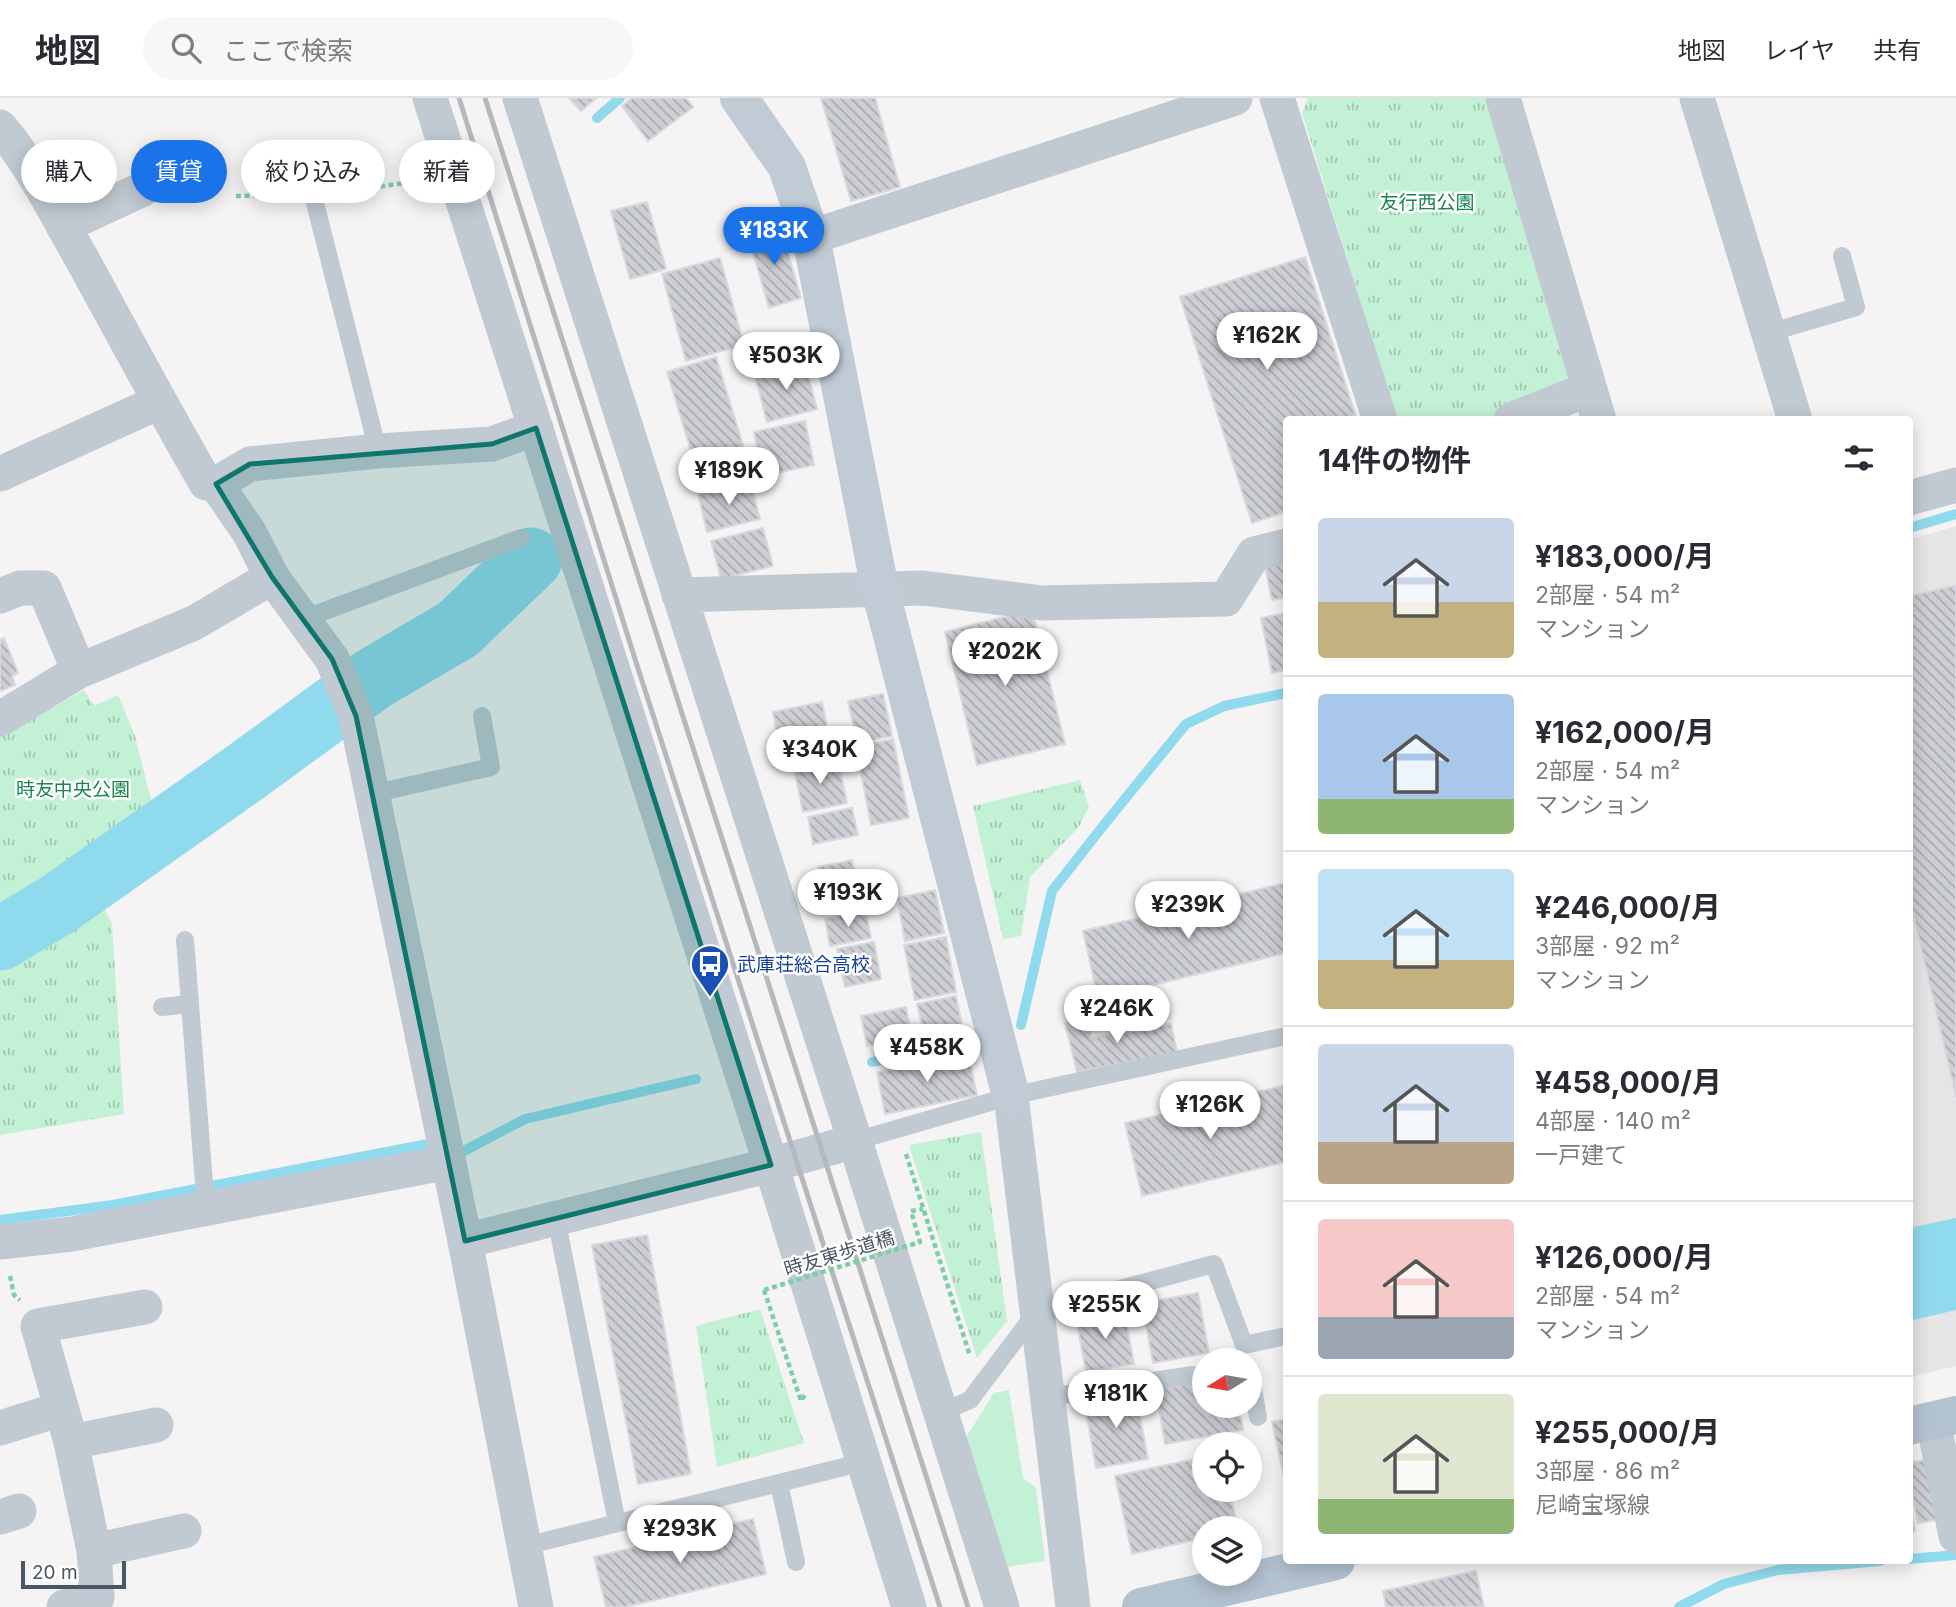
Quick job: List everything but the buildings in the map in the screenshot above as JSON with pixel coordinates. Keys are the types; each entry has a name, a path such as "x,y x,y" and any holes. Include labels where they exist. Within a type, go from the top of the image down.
{"main road":[{"path":"1152,1606 1324,1564"}],"street":[{"path":"430,98 771,1165 909,1607"},
{"path":"520,98 1002,1607"},
{"path":"811,237 1235,98"},
{"path":"1277,98 1379,416"},
{"path":"1503,98 1594,404 1532,416"},
{"path":"1697,98 1794,416"},
{"path":"741,99 787,167 811,237 880,589 1011,1096 1073,1607"},
{"path":"0,127 13,143 63,226 206,483 216,484 250,464 378,451 492,444 536,428"},
{"path":"63,226 131,194"},
{"path":"0,474 159,402"},
{"path":"216,484 249,532 272,577 332,659 356,716 465,1241 536,1607"},
{"path":"1913,497 1956,485"},
{"path":"679,595 923,588 1042,603 1226,599 1254,554 1283,547"},
{"path":"0,719 79,671 194,623 272,577"},
{"path":"0,596 20,588 44,588 79,671"},
{"path":"465,1241 771,1165 855,1141"},
{"path":"1,1241 72,1234 449,1162"},
{"path":"64,1607 97,1598 94,1551 71,1442 38,1326 145,1307"},
{"path":"0,1428 61,1409"},
{"path":"1933,1420 1956,1536"},
{"path":"71,1442 156,1425"},
{"path":"94,1551 184,1531"}],"lane":[{"path":"315,203 378,451"},
{"path":"1768,333 1856,307 1842,256"},
{"path":"303,619 521,538"},
{"path":"372,794 491,767 482,716"},
{"path":"186,940 206,1209"},
{"path":"162,1007 190,1004"},
{"path":"855,1141 1011,1096 1283,1037"},
{"path":"556,1218 617,1523"},
{"path":"940,1413 970,1400 1037,1311 1214,1264 1244,1348"},
{"path":"1255,1348 1283,1337"},
{"path":"1048,1397 1192,1375"},
{"path":"525,1546 864,1462"},
{"path":"779,1483 796,1562"}],"path":[{"path":"899,1129 980,1387"},
{"name":"時友東歩道橋","path":"808,1389 801,1401 764,1290 920,1242 912,1211 923,1209"},
{"path":"1,1241 15,1295 32,1311 38,1326"}],"highlighted area":[{"path":"536,428 771,1165 465,1241 356,716 332,659 272,577 216,484 250,464 492,444"}],"shaded area":[{"path":"1956,526 1956,1366 1913,1376 1913,539"}],"green space":[{"name":"友行西公園","path":"1308,98 1493,98 1575,373 1568,384 1493,416 1396,416 1302,113"},
{"name":"時友中央公園","path":"84,690 94,706 118,695 135,736 156,819 85,872 112,924 124,1114 0,1135 0,737"},
{"path":"1080,780 1089,807 1078,828 1030,877 1021,936 1003,939 973,806"},
{"path":"981,1132 1007,1321 977,1358 909,1145"},
{"path":"760,1309 804,1443 717,1467 696,1326"},
{"path":"1009,1390 1023,1478 1036,1488 1045,1561 1006,1567 965,1439 994,1393"}],"water":[{"path":"1956,1218 1956,1310 1913,1320 1913,1227"}],"waterway":[{"path":"597,118 620,98"},
{"path":"1913,527 1956,514"},
{"path":"0,939 57,905 373,679 458,629 531,559"},
{"path":"1021,1025 1052,891 1107,821 1186,724 1224,706 1283,694"},
{"path":"872,1062 974,1038"},
{"path":"460,1153 525,1119 696,1079"},
{"path":"0,1220 113,1205 428,1144"},
{"path":"1913,1559 1956,1555"},
{"path":"1679,1607 1724,1584 1778,1570 1846,1564"}],"railway":[{"path":"459,98 635,659 940,1607"},
{"path":"485,98 968,1607"}],"place":[{"name":"武庫荘総合高校","path":"710,998"}]}
